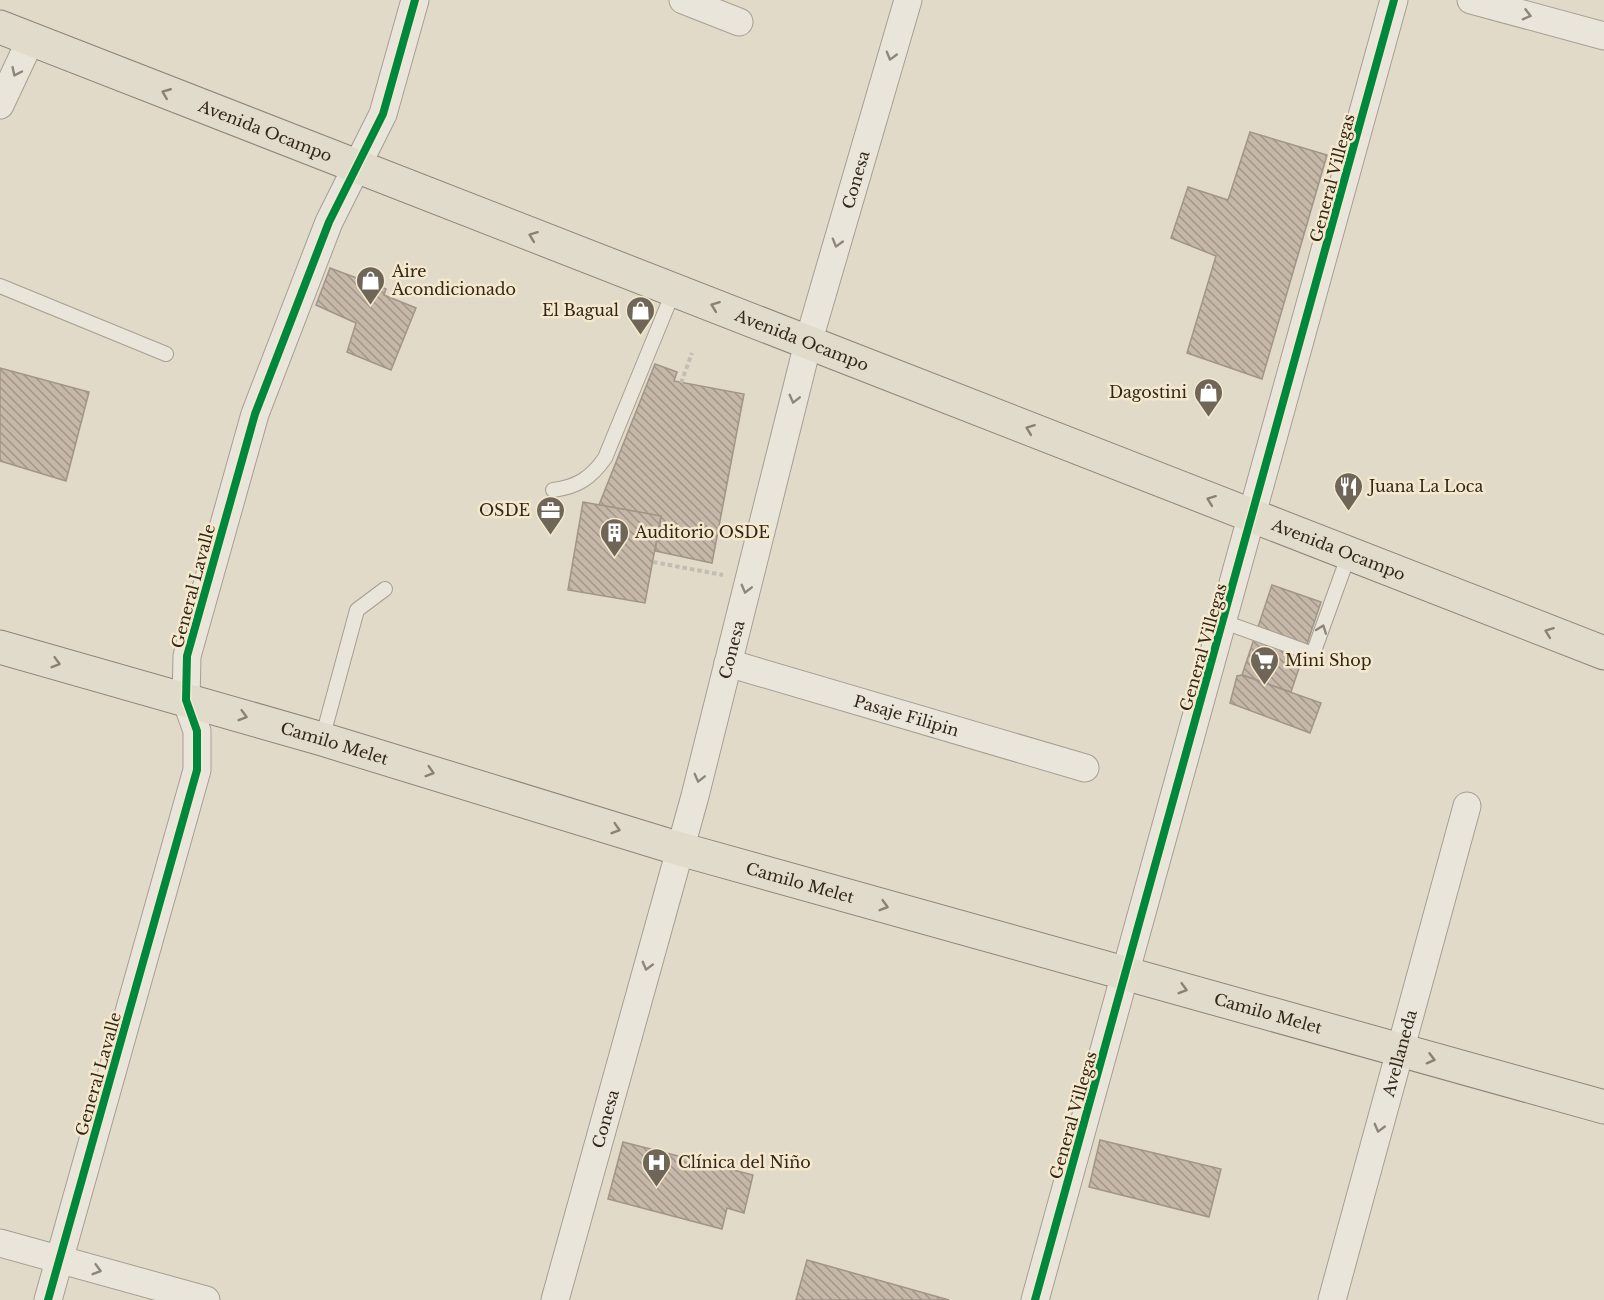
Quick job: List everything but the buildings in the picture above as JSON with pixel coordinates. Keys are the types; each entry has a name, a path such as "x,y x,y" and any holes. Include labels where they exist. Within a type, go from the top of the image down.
{"main road":[{"name":"Avenida Ocampo","path":"0,27 357,169 674,290 1604,653"},
{"name":"Camilo Melet","path":"0,647 321,739 680,849 1604,1107"}],"street":[{"name":"General Lavalle","path":"48,1300 197,770 197,731 186,700 187,656 255,414 329,222 383,114 415,0"},
{"path":"682,0 739,22"},
{"name":"Conesa","path":"555,1300 680,849 808,343 908,0"},
{"name":"General Villegas","path":"1035,1300 1254,517 1394,0"},
{"path":"1471,0 1604,36"},
{"path":"0,105 31,39"},
{"name":"Pasaje Filipin","path":"728,663 1085,768"},
{"name":"Avellaneda","path":"1332,1300 1467,806"},
{"path":"0,1243 206,1300"}],"lane":[{"path":"0,286 166,354"},
{"path":"553,490 580,484 595,472 605,458 674,290"},
{"path":"1224,621 1312,654 1349,554"},
{"path":"321,739 357,610 385,589"}],"path":[{"path":"681,382 692,353"},
{"path":"653,562 727,576"}],"cycle path":[{"path":"48,1300 197,770 197,731 186,700 187,656 255,414 329,222 383,114 415,0"},
{"path":"1035,1300 1394,0"}],"place":[{"name":"Aire Acondicionado","path":"371,306"},
{"name":"El Bagual","path":"640,336"},
{"name":"Dagostini","path":"1208,418"},
{"name":"Juana La Loca","path":"1348,512"},
{"name":"OSDE","path":"551,536"},
{"name":"Auditorio OSDE","path":"614,558"},
{"name":"Mini Shop","path":"1264,686"},
{"name":"Clínica del Niño","path":"657,1188"}]}
